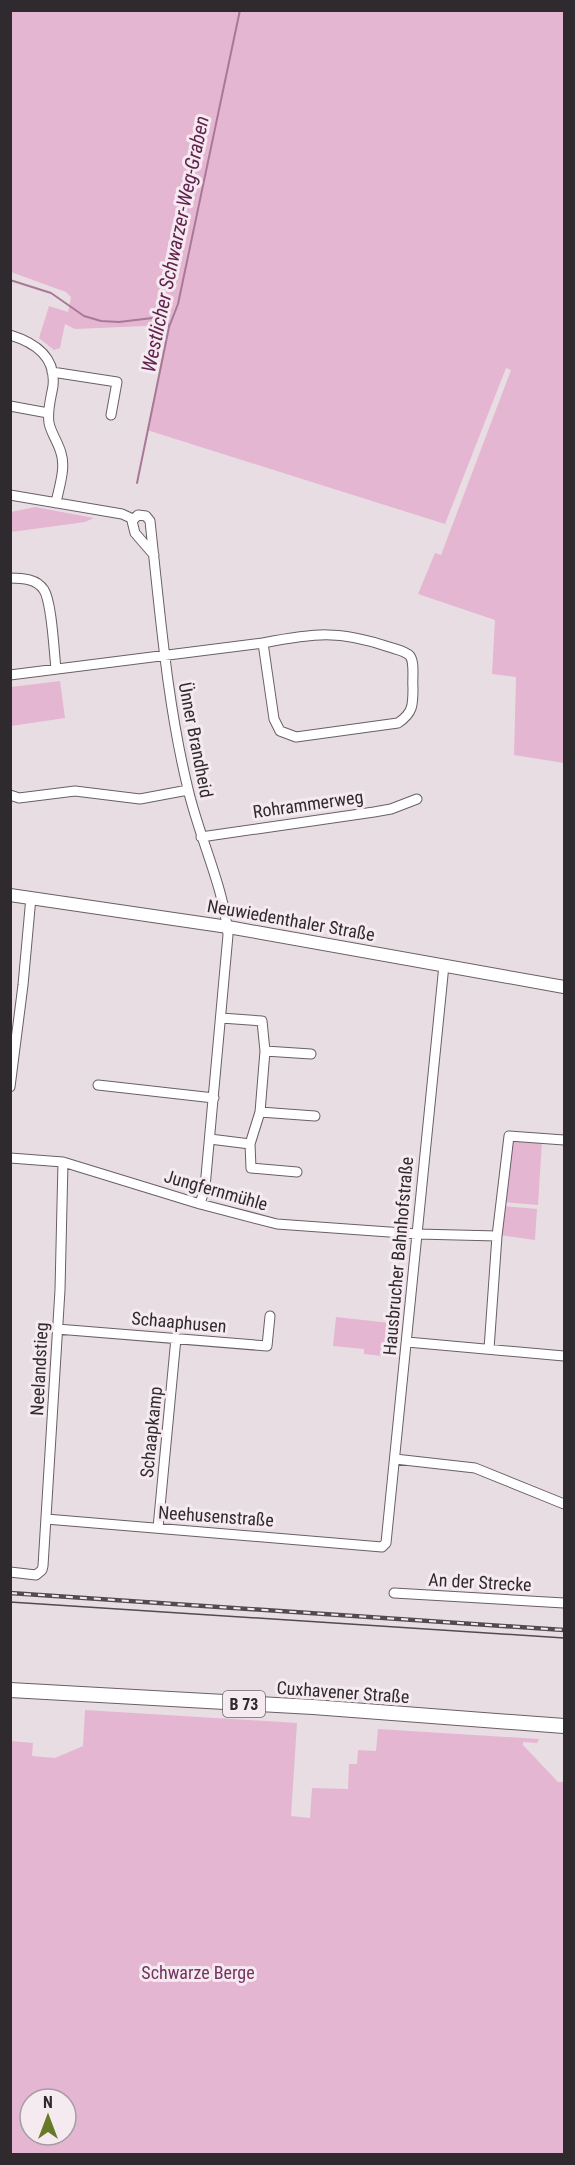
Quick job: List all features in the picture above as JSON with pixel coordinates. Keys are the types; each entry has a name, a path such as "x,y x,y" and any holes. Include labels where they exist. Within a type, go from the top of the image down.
{"main road":[{"name":"Cuxhavener Straße","path":"10,1690 313,1707 564,1725"}],"street":[{"path":"10,335 27,340 39,348 47,357 52,372 53,385 48,413 50,427 63,461 56,503"},
{"path":"52,372 117,382 111,415"},
{"path":"10,406 48,413"},
{"path":"10,495 122,514 133,519 132,526 135,533 154,555"},
{"name":"Ünner Brandheid","path":"133,519 138,515 144,515 149,519 172,714 188,790 223,902 228,927 210,1139 205,1187 200,1204"},
{"path":"10,578 33,581 44,590 48,601 56,669"},
{"path":"10,675 165,657 309,635 339,634 365,639 406,653 411,660 413,707 408,716 399,723 296,737 280,731 274,719 263,643"},
{"path":"10,795 19,798 75,791 140,799 188,790"},
{"name":"Rohrammerweg","path":"201,837 374,812 391,809 417,799"},
{"name":"Neuwiedenthaler Straße","path":"10,895 228,927 564,987"},
{"path":"10,1087 31,897"},
{"name":"Hausbrucher Bahnhofstraße","path":"382,1547 388,1540 444,966"},
{"path":"221,1018 262,1021 265,1051 260,1112 250,1144 251,1168 297,1172"},
{"path":"265,1051 311,1054"},
{"path":"98,1085 213,1098"},
{"path":"260,1112 315,1116"},
{"path":"489,1348 497,1236 509,1136 564,1140"},
{"path":"210,1139 250,1144"},
{"name":"Jungfernmühle","path":"10,1158 63,1162 200,1204 277,1224 417,1234 497,1236"},
{"name":"Neelandstieg","path":"10,1572 36,1575 44,1566 60,1290 63,1162"},
{"name":"Schaaphusen","path":"57,1329 267,1346 270,1316"},
{"name":"Schaapkamp","path":"158,1528 176,1338"},
{"path":"407,1342 564,1356"},
{"path":"395,1459 475,1468 564,1504"},
{"name":"Neehusenstraße","path":"46,1520 382,1547"},
{"name":"An der Strecke","path":"394,1593 564,1603"}],"green space":[{"path":"10,11 564,11 564,763 514,755 516,677 492,674 495,620 418,594 435,553 441,555 511,370 506,368 445,524 147,430 169,325 75,329 65,324 60,348 54,350 39,338 49,306 68,312 71,297 66,292 11,272"},
{"path":"35,507 94,518 85,522 11,532 11,512"},
{"path":"60,681 65,718 11,726 11,687"},
{"path":"510,1138 542,1141 538,1205 503,1202"},
{"path":"503,1206 537,1209 535,1240 499,1235"},
{"path":"336,1317 390,1323 390,1327 391,1323 395,1324 391,1357 364,1354 364,1349 333,1346"},
{"name":"Schwarze Berge","path":"85,1710 297,1723 291,1816 310,1818 312,1788 348,1789 349,1764 357,1764 358,1750 376,1751 378,1729 539,1739 537,1743 523,1742 523,1745 558,1782 564,1782 564,2154 11,2154 11,1741 33,1743 32,1756 55,1758 83,1746"}],"waterway":[{"name":"Westlicher Schwarzer-Weg-Graben","path":"137,483 169,327 178,304 240,10"},
{"path":"10,280 51,293 84,316 101,321 119,322 161,317 169,327"}],"tram line":[{"path":"10,1602 564,1638"}],"railway":[{"path":"10,1593 564,1630"}]}
